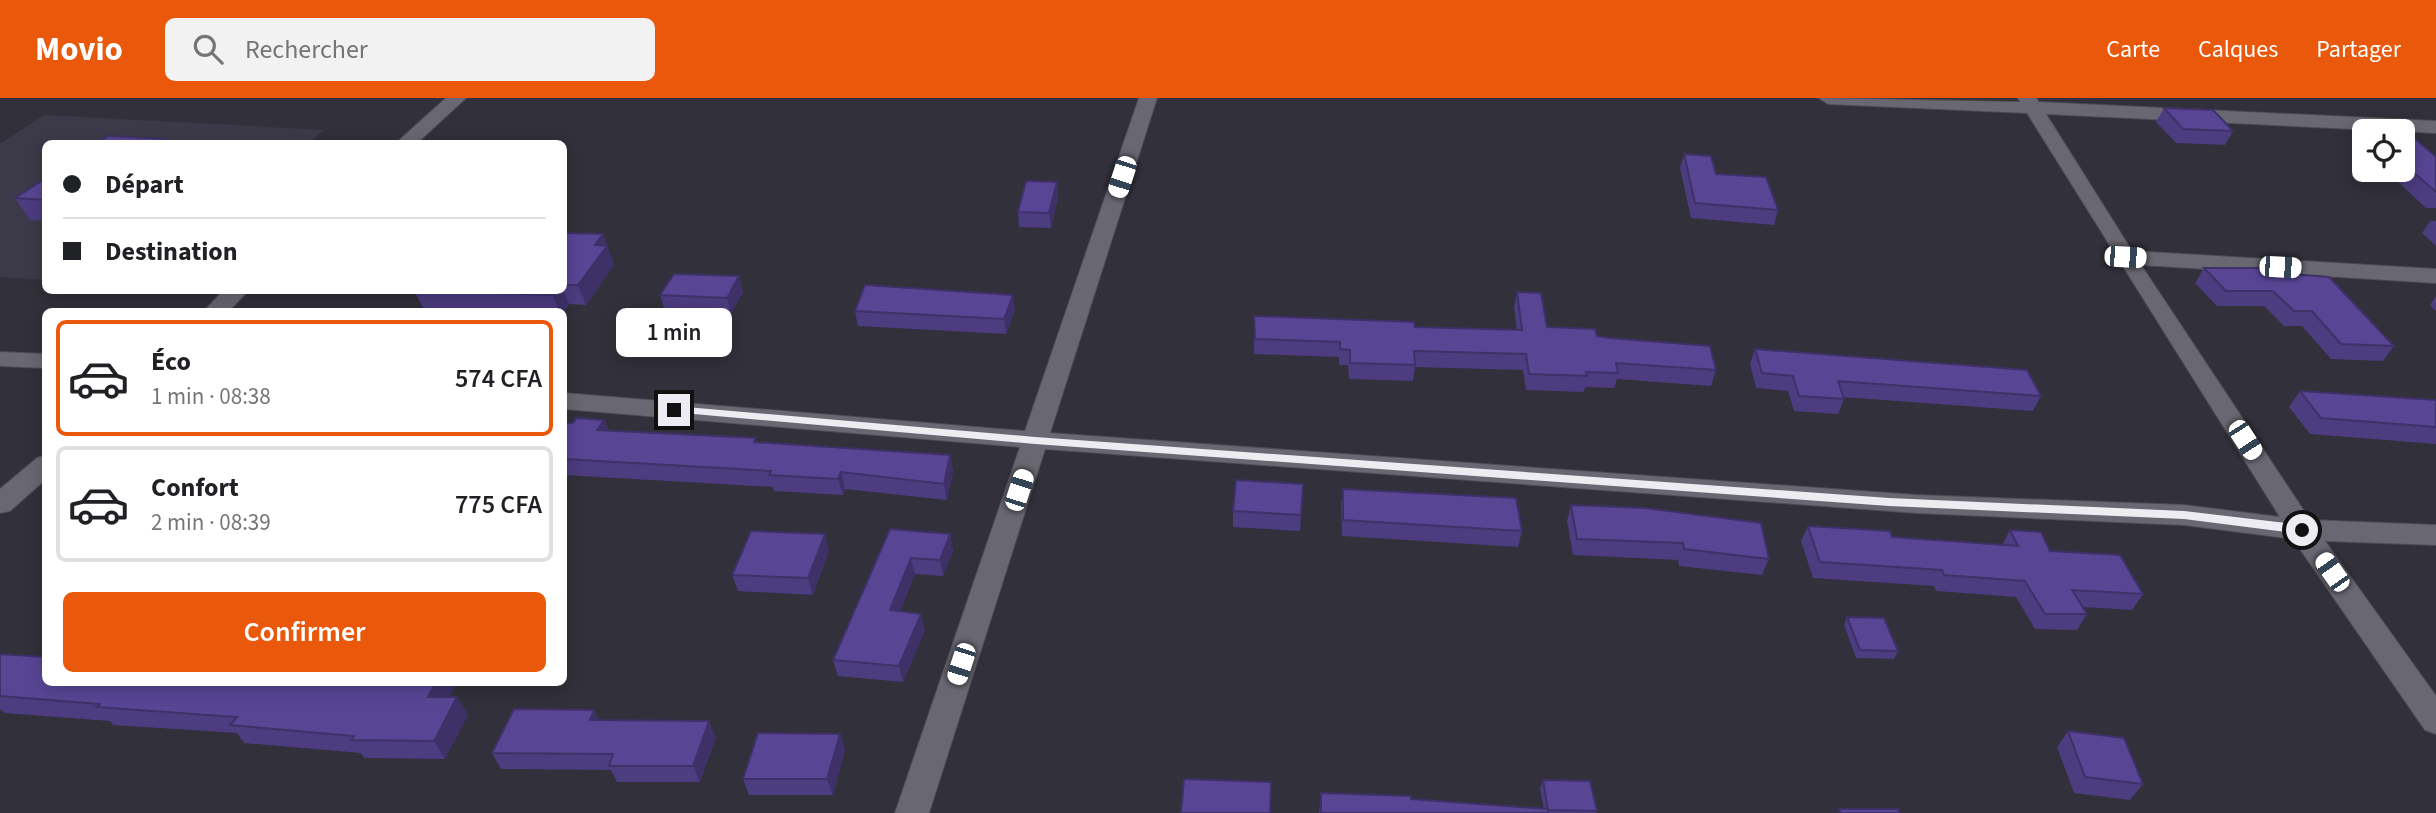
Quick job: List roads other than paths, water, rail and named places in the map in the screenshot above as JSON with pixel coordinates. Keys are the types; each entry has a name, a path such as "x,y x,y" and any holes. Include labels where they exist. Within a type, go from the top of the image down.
{"street":[{"path":"409,140 457,98"},
{"path":"912,813 1148,98"},
{"path":"1828,98 2031,103 2436,127"},
{"path":"2031,103 2125,257 2302,530 2436,721"},
{"path":"2125,257 2436,276"},
{"path":"218,308 234,294"},
{"path":"0,359 42,361"},
{"path":"567,401 1035,440 1903,503 2184,515 2302,530 2436,535"},
{"path":"0,504 42,467"}]}
